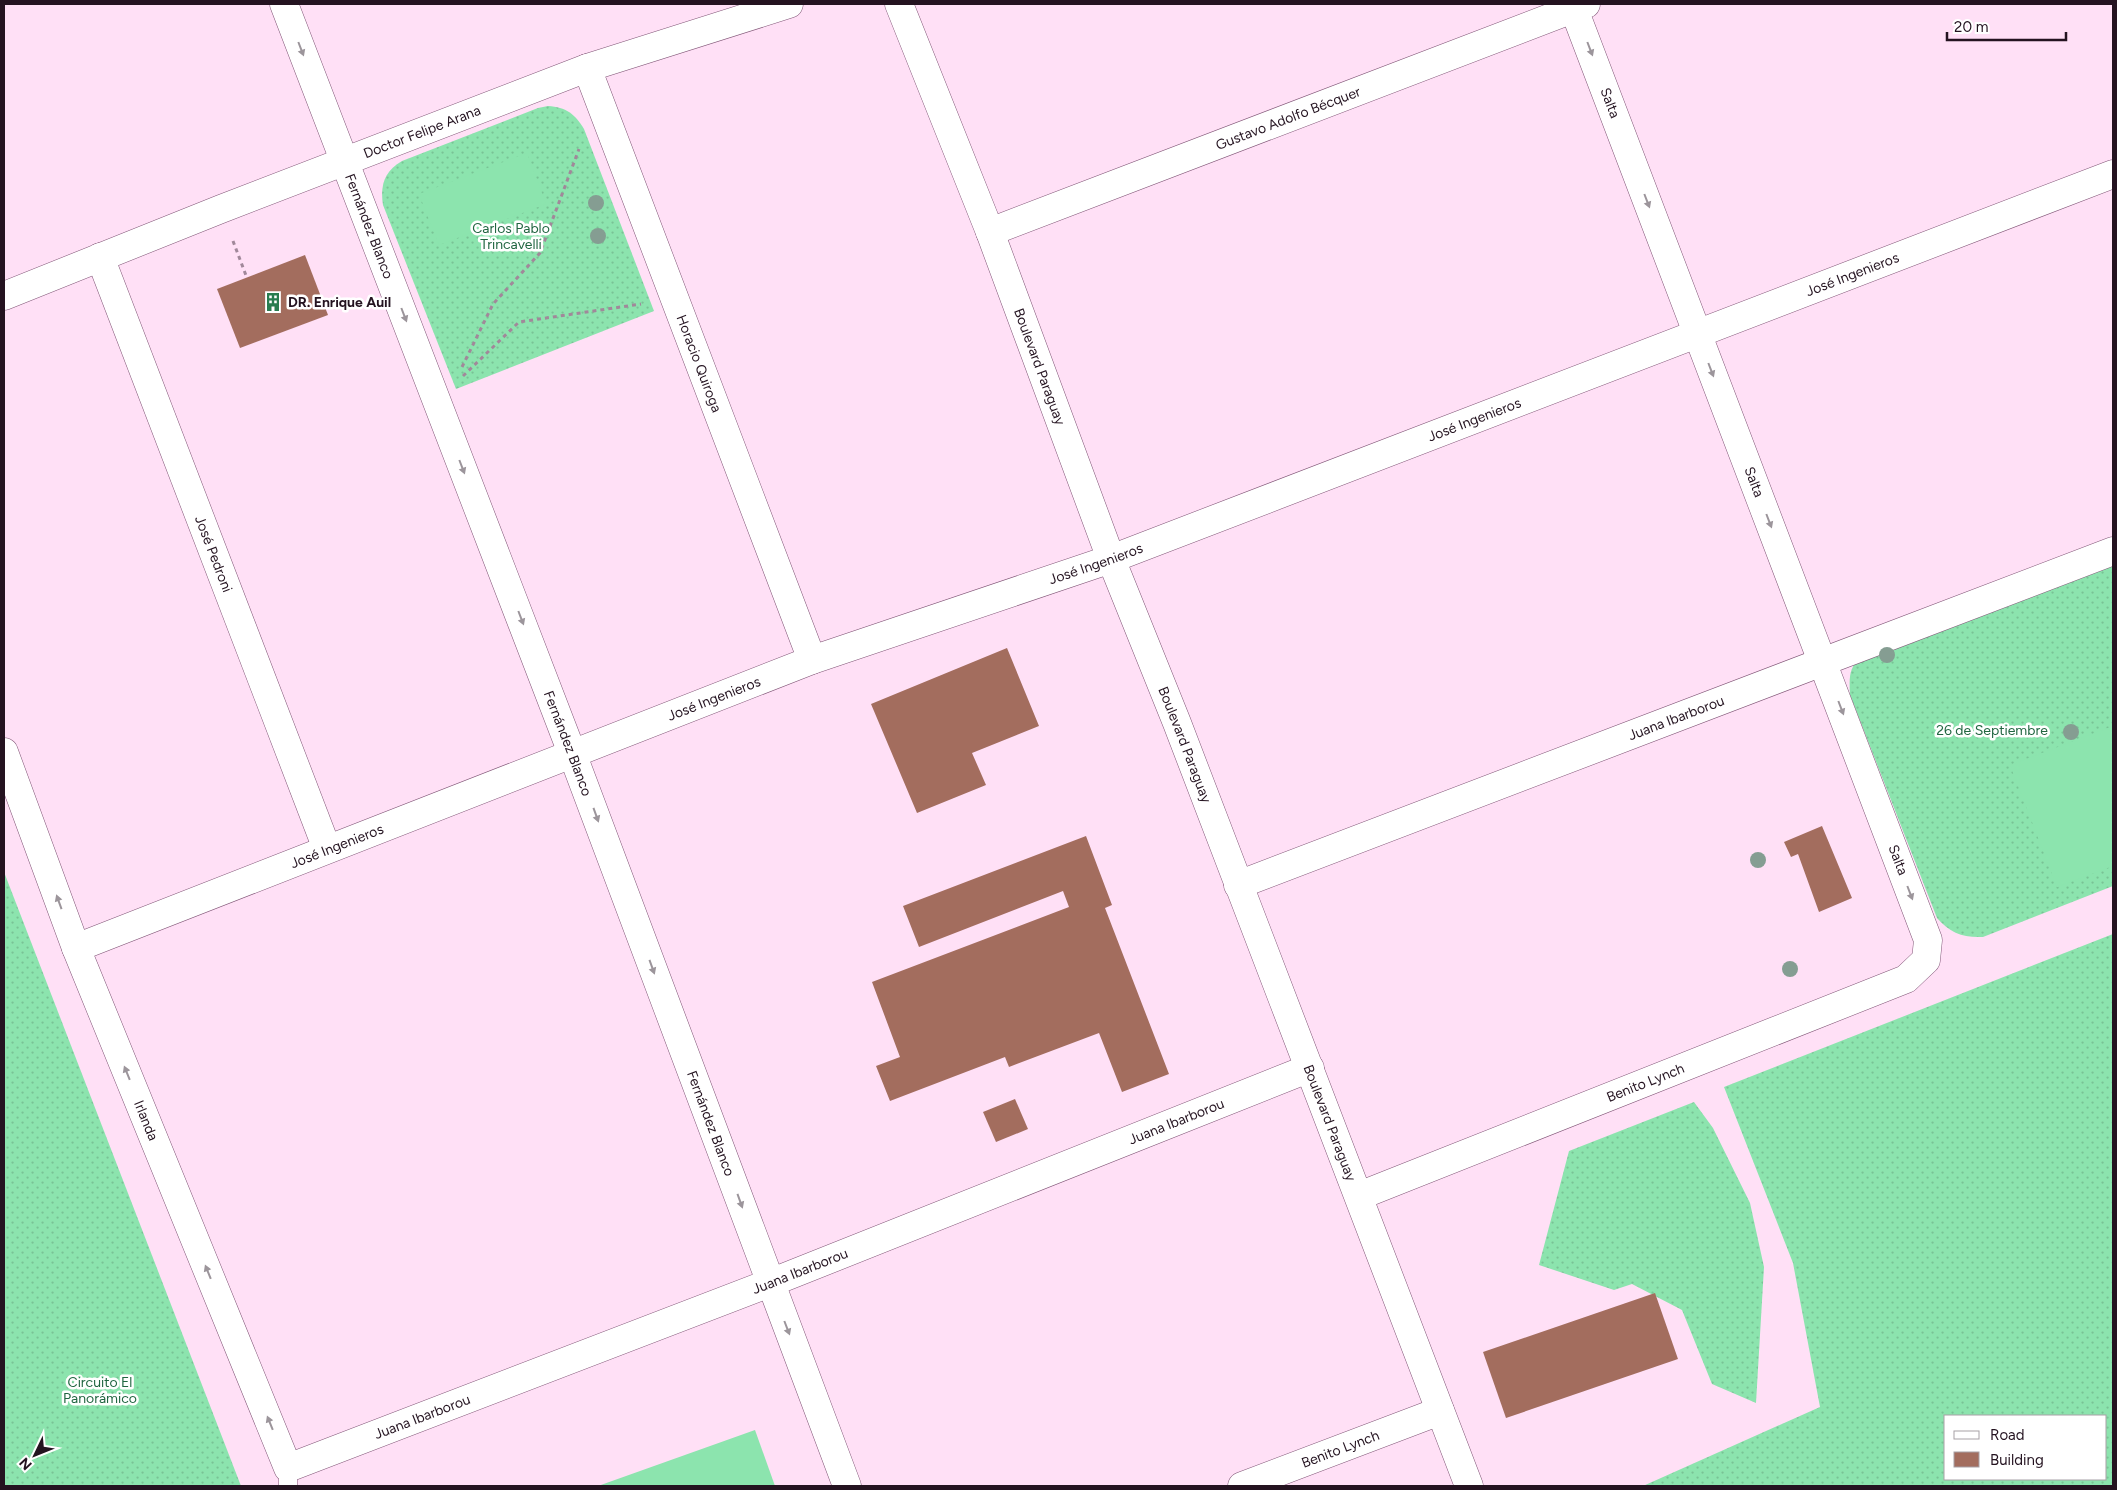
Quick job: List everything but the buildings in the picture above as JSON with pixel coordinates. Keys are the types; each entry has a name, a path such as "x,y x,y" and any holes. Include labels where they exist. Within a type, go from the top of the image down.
{"street":[{"name":"Fernández Blanco","path":"284,4 572,752 847,1486"},
{"name":"Doctor Felipe Arana","path":"4,296 345,161 587,68 789,4"},
{"name":"Boulevard Paraguay","path":"899,4 990,232 1111,559 1177,723 1469,1486"},
{"name":"Gustavo Adolfo Bécquer","path":"990,232 1577,5"},
{"name":"Salta","path":"1577,5 1697,334 1928,940 1926,960"},
{"name":"Horacio Quiroga","path":"587,68 812,660"},
{"name":"José Ingenieros","path":"76,948 572,752 812,660 1111,559 2113,174"},
{"name":"José Pedroni","path":"100,257 327,849"},
{"name":"Juana Ibarborou","path":"1238,885 1824,663 2113,551"},
{"name":"Irlanda","path":"4,752 76,948 288,1477"},
{"name":"Benito Lynch","path":"1359,1196 1906,979 1926,960"},
{"name":"Juana Ibarborou","path":"288,1477 1310,1068"},
{"name":"Benito Lynch","path":"1242,1486 1440,1412"}],"path":[{"path":"580,146 540,252 493,304 464,359 457,382 519,322 647,304"}],"green space":[{"name":"Carlos Pablo Trincavelli","path":"548,106 569,112 584,129 654,311 456,389 383,205 383,185 387,174 402,161 538,108"},
{"path":"527,153 546,204 439,245 419,194"},
{"name":"26 de Septiembre","path":"2113,554 2113,886 1983,937 1969,937 1957,934 1937,918 1850,695 1850,678 1854,664 1861,655"},
{"path":"2113,726 2113,866 2057,887 2010,765"},
{"name":"Circuito El Panorámico","path":"4,872 241,1486 4,1486"},
{"path":"2113,934 2113,1486 1643,1486 1820,1407 1793,1263 1724,1087"},
{"path":"1694,1102 1713,1128 1750,1203 1764,1267 1756,1403 1712,1384 1682,1310 1632,1284 1614,1290 1539,1265 1569,1151"},
{"path":"755,1430 775,1486 598,1486"}],"place":[{"name":"DR. Enrique Auil","path":"273,302"}]}
